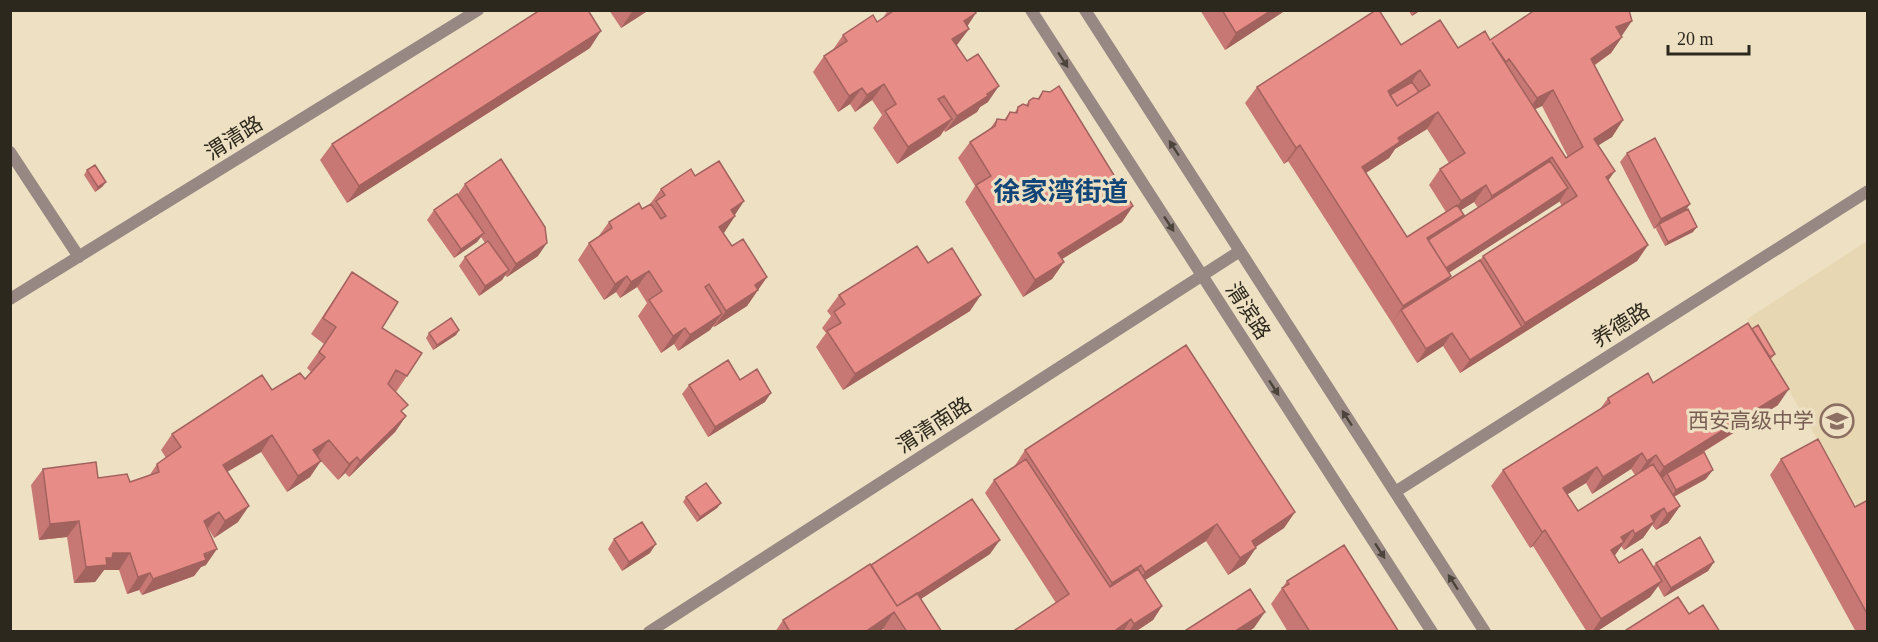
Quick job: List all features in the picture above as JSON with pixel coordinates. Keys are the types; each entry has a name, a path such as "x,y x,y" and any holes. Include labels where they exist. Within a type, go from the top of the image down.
{"street":[{"name":"渭清路","path":"10,299 478,10"},
{"name":"渭滨路","path":"1031,10 1432,632"},
{"name":"渭滨路","path":"1085,10 1485,632"},
{"path":"10,152 79,257"},
{"name":"养德路","path":"1395,492 1868,191"},
{"name":"渭清南路","path":"649,632 1240,251"}],"shaded area":[{"name":"西安高级中学","path":"1867,241 1867,524 1747,319"}],"building":[{"path":"540,10 588,10 601,31 359,186 332,144"},
{"path":"895,10 974,10 976,13 964,21 969,29 952,39 967,61 978,54 999,86 957,116 944,96 938,99 952,119 908,147 885,111 896,104 884,84 867,95 862,88 849,96 824,56 847,41 843,35 873,15 877,22"},
{"path":"1222,10 1272,10 1236,33"},
{"path":"1376,10 1379,10 1401,45 1440,20 1458,48 1485,31 1490,40 1535,10 1629,10 1632,21 1616,27 1622,37 1591,59 1623,120 1594,139 1615,171 1606,177 1648,245 1525,323 1483,256 1577,196 1552,157 1492,196 1486,185 1461,201 1440,169 1465,153 1438,112 1398,138 1400,142 1362,167 1407,237 1457,205 1464,215 1427,238 1451,276 1403,306 1300,145 1296,148 1257,87","holes":["1492,42 1506,62 1509,59 1537,98 1553,90 1583,147 1566,158","1420,70 1430,85 1397,106 1388,91"]},
{"path":"1412,82 1419,92 1397,106 1390,95"},
{"path":"1059,86 1133,206 1058,253 1064,262 1035,280 976,185 991,176 970,142 995,126 997,119 1006,120 1010,112 1017,113 1018,107 1023,104 1028,106 1029,101 1033,98 1039,99 1043,91 1050,92"},
{"path":"1655,138 1690,204 1661,219 1627,153"},
{"path":"501,159 545,227 547,243 516,264 465,184"},
{"path":"719,161 744,201 731,210 735,216 719,227 732,246 743,239 767,277 755,285 758,290 726,311 709,284 705,287 722,314 690,335 685,328 673,336 649,300 662,291 649,271 631,282 627,276 615,284 589,243 612,228 609,222 639,203 642,209 651,204 661,219 666,216 656,201 665,195 661,189 691,169 695,176"},
{"path":"1550,161 1568,188 1446,268 1428,240"},
{"path":"95,165 106,182 98,187 87,170"},
{"path":"457,194 484,233 461,249 434,210"},
{"path":"1688,209 1697,227 1668,242 1659,224"},
{"path":"488,241 509,270 485,286 465,257"},
{"path":"917,246 928,263 952,248 981,295 855,374 827,331 841,323 834,312 845,304 839,295"},
{"path":"1480,260 1522,327 1470,360 1452,333 1426,349 1401,310"},
{"path":"352,272 398,302 382,328 422,353 407,376 396,370 388,384 408,405 401,411 406,416 360,461 357,457 349,464 329,440 313,450 321,461 298,476 272,435 223,465 249,506 225,521 219,512 204,521 217,549 204,554 206,560 153,579 150,573 138,577 130,553 113,553 112,558 106,558 107,565 86,567 79,521 50,524 43,469 96,462 98,478 127,474 130,482 159,472 157,464 181,447 172,434 262,375 272,390 300,373 305,379 325,357 319,352 336,327 323,318"},
{"path":"451,318 459,330 437,345 429,333"},
{"path":"1748,323 1789,389 1664,467 1656,455 1647,461 1642,453 1603,477 1597,467 1563,488 1578,511 1653,464 1680,506 1667,514 1664,508 1651,516 1654,522 1635,534 1633,530 1621,537 1624,542 1611,550 1619,563 1642,549 1662,581 1601,619 1545,530 1542,532 1503,470 1610,403 1608,398 1648,373 1653,383"},
{"path":"1758,325 1775,354 1770,357 1752,329"},
{"path":"1186,345 1295,512 1252,541 1256,548 1240,558 1217,524 1145,572 1141,565 1112,583 1025,450"},
{"path":"728,360 740,380 757,369 771,393 715,427 689,385"},
{"path":"1818,439 1855,507 1868,500 1868,615 1781,459"},
{"path":"1704,452 1713,470 1676,490 1667,473"},
{"path":"1026,459 1110,587 1138,569 1162,606 1134,624 1131,619 1113,632 1012,632 1069,594 994,480"},
{"path":"706,483 721,503 700,517 686,497"},
{"path":"972,499 1000,540 897,606 871,565"},
{"path":"642,522 656,544 629,562 614,539"},
{"path":"1700,537 1714,562 1671,588 1656,563"},
{"path":"1344,545 1399,632 1310,632 1282,588 1289,584 1287,581"},
{"path":"870,564 897,606 917,593 942,632 907,632 894,612 865,632 790,632 783,620"},
{"path":"1250,589 1265,612 1234,632 1183,632"},
{"path":"1678,597 1689,614 1703,605 1720,632 1627,632 1626,630"}],"place":[{"name":"西安高级中学","path":"1837,421"}],"district":[{"name":"徐家湾街道","path":"1061,192"}]}
